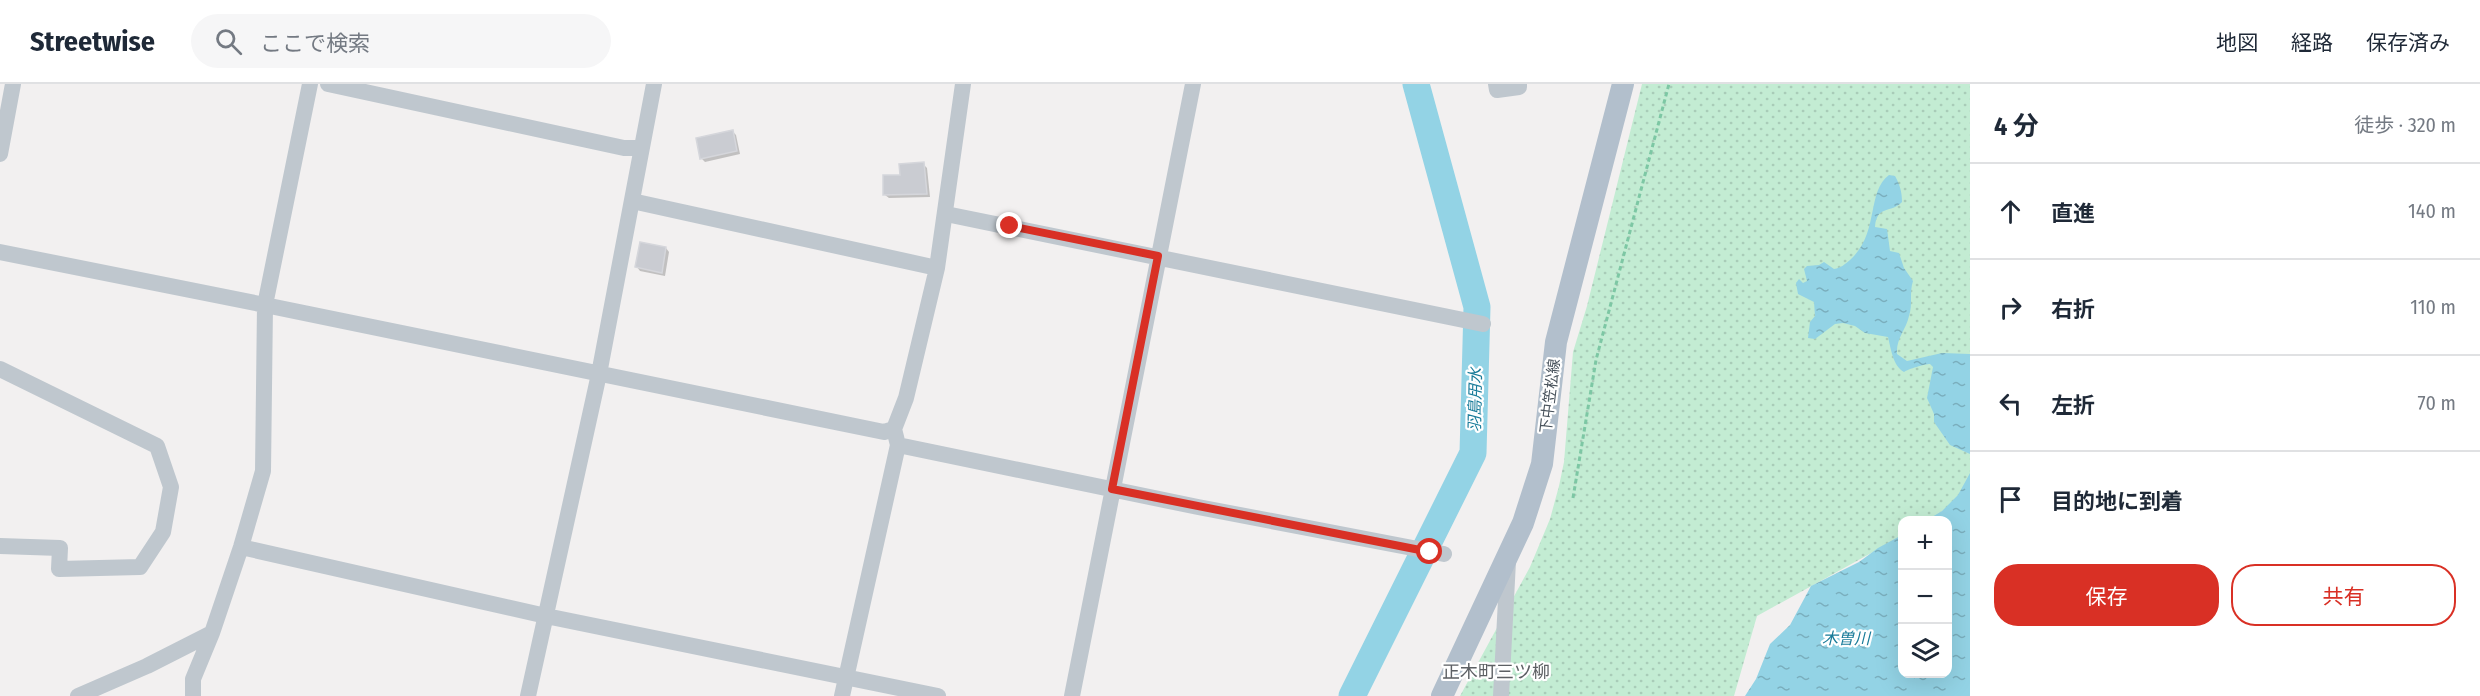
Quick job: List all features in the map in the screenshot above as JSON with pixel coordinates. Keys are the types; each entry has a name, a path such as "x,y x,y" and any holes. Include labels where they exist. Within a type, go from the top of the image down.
{"main road":[{"name":"下中笠松線","path":"1442,696 1523,523 1542,464 1556,342 1623,84"}],"street":[{"path":"0,154 13,84"},
{"path":"193,696 193,679 212,633 241,547 263,471 265,304 310,84"},
{"path":"328,84 624,148 640,148"},
{"path":"528,696 599,374 633,201 640,148 654,84"},
{"path":"842,696 896,437 937,268 963,84"},
{"path":"1071,696 1193,84"},
{"path":"1496,84 1497,90 1518,87 1519,84"},
{"path":"633,201 937,268"},
{"path":"946,214 1483,324"},
{"path":"0,252 265,304 884,432 896,437 1112,489 1444,554"},
{"path":"0,369 157,446 171,487 163,531 140,567 59,569 60,548 0,546"},
{"path":"241,547 546,616 938,696"},
{"path":"1501,696 1509,555"},
{"path":"78,696 147,666 212,633"}],"path":[{"path":"1573,498 1596,360 1669,84"}],"green space":[{"path":"1642,84 1970,84 1970,491 1936,516 1898,516 1898,538 1757,616 1734,696 1460,696 1530,567 1550,519 1564,462 1573,352 1587,306"}],"water":[{"path":"1889,175 1897,179 1902,202 1882,212 1876,220 1875,227 1887,229 1890,251 1899,253 1904,268 1913,281 1910,312 1898,343 1897,354 1907,361 1942,353 1970,354 1970,454 1950,445 1934,422 1934,414 1927,398 1933,367 1930,364 1904,372 1895,361 1888,337 1865,333 1855,326 1843,323 1835,324 1815,339 1808,338 1810,322 1815,316 1814,302 1798,294 1796,283 1799,279 1803,283 1807,281 1804,269 1807,266 1824,262 1834,269 1850,260 1866,238 1877,192"},
{"name":"木曽川","path":"1970,473 1970,696 1745,696 1756,679 1770,644 1790,625 1811,586 1859,562 1898,537 1898,678 1952,678 1952,516 1934,516 1958,495"}],"building":[{"path":"733,130 737,151 700,159 696,138"},
{"path":"924,162 927,194 883,195 883,175 900,175 899,164"},
{"path":"640,242 666,247 662,273 635,267"}],"waterway":[{"name":"羽島用水","path":"1352,696 1473,453 1477,307 1416,84"}],"district":[{"name":"正木町三ツ柳","path":"1496,672"}],"route":[{"path":"1010,226 1158,256 1112,489 1430,552"}]}
